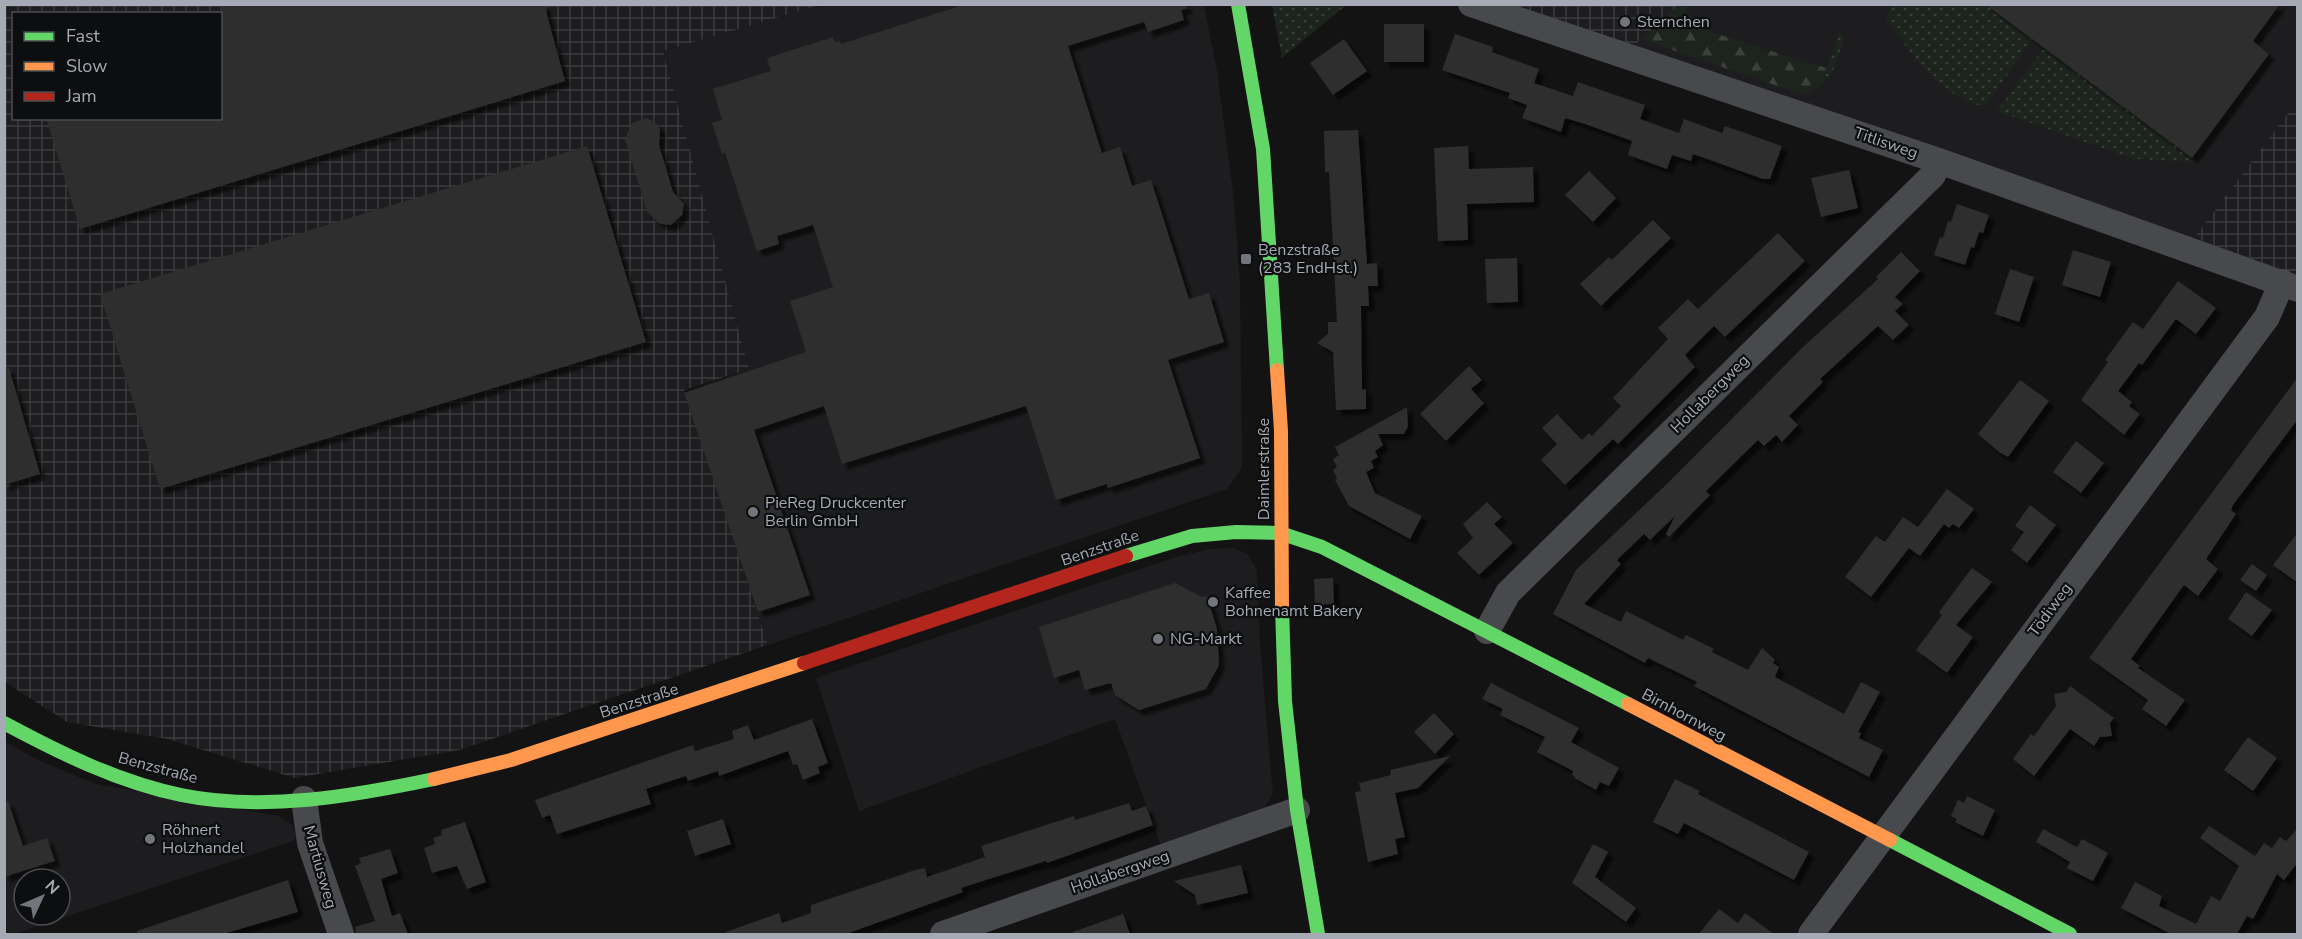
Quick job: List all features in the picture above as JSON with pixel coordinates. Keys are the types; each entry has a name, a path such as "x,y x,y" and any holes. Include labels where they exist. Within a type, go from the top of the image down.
{"street":[{"name":"Daimlerstraße","path":"1239,4 1264,167 1281,431 1285,700 1297,810 1318,934"},
{"name":"Titlisweg","path":"1472,4 1939,162 2290,285"},
{"name":"Hollabergweg","path":"1487,630 1508,593 1933,175 1939,162"},
{"name":"Tödiweg","path":"1811,934 2290,285"},
{"name":"Benzstraße","path":"4,723 51,749 103,770 154,787 208,799 304,799 427,783 511,760 1173,541 1192,536 1236,532 1281,533"},
{"name":"Birnhornweg","path":"1281,533 1322,547 1487,630 1882,838 2070,934"},
{"name":"Martiusweg","path":"304,799 310,843 340,934"},
{"name":"Hollabergweg","path":"943,934 1297,810"}],"shaded area":[{"path":"4,5 820,5 663,51 749,369 684,390 768,645 459,750 295,778 167,739 67,722 5,682"},
{"path":"820,5 1204,5 1217,71 1233,191 1240,283 1242,467 1227,489 768,645 684,393 749,369 663,51"},
{"name":"Sternchen","path":"1510,5 1680,5 1633,46"},
{"path":"1539,5 2297,5 2297,101 2194,238 1633,46 1640,39"},
{"path":"2297,101 2297,275 2194,238"},
{"path":"1234,548 1247,554 1257,570 1260,645 1273,794 1263,810 1161,846 1115,719 859,811 816,678 1176,557 1210,549"},
{"name":"Röhnert Holzhandel","path":"4,741 38,760 96,784 279,816 292,825 296,837 293,841 72,915 72,867 12,867 12,927 35,927 14,934 5,934"}],"green space":[{"path":"1272,4 1346,5 1282,58"},
{"path":"1680,4 1686,5 1685,24 1826,68 1820,87 1803,95 1640,39"},
{"path":"1893,4 1985,5 2032,39 1985,107 1954,94 1917,60 1886,20"},
{"path":"1840,31 1845,38 1832,73 1820,87"},
{"path":"2044,48 2197,162 2134,159 1997,111"}],"building":[{"path":"220,4 544,4 565,81 80,229 47,120 222,120 222,12 220,12"},
{"path":"966,4 1186,4 1187,8 1181,10 1184,20 1148,32 1144,22 1068,46 1102,153 1120,147 1132,186 1151,180 1189,299 1209,293 1224,342 1168,360 1200,458 1108,488 1107,484 1056,500 1026,406 842,464 824,406 754,430 810,595 758,612 684,393 806,352 790,301 833,287 813,225 777,236 779,244 757,251 725,153 722,154 712,123 722,120 713,89 771,71 767,58 833,37 834,42 840,41 841,44"},
{"path":"1985,4 2280,4 2253,41 2269,54 2192,158"},
{"path":"1384,24 1424,24 1424,62 1384,62"},
{"path":"1455,34 1493,47 1492,52 1539,69 1534,83 1573,96 1578,82 1645,105 1640,119 1679,133 1684,119 1722,133 1725,126 1782,146 1770,179 1763,179 1693,154 1691,161 1672,155 1667,169 1628,155 1632,141 1585,124 1565,118 1561,132 1522,118 1527,105 1508,98 1510,93 1442,70"},
{"path":"1344,39 1367,71 1333,95 1310,63"},
{"path":"647,118 657,124 660,129 659,145 673,192 684,204 682,215 671,225 660,224 647,212 625,139 632,123"},
{"path":"1358,130 1367,264 1377,263 1378,286 1368,286 1369,306 1361,306 1362,390 1366,389 1366,409 1336,410 1333,352 1317,343 1328,334 1328,322 1337,322 1329,172 1325,172 1324,131"},
{"path":"587,146 646,342 160,489 100,294"},
{"path":"1468,146 1469,169 1533,167 1534,202 1467,204 1468,240 1438,241 1434,148"},
{"path":"1849,170 1858,208 1821,217 1811,178"},
{"path":"1589,171 1616,198 1593,222 1565,195"},
{"path":"1957,204 1989,215 1983,233 1979,232 1974,248 1971,247 1965,265 1934,255 1940,237 1943,238 1948,221 1951,222"},
{"path":"1653,220 1671,238 1601,306 1580,284 1609,257 1612,260"},
{"path":"1778,233 1805,261 1725,337 1714,326 1685,355 1695,367 1618,444 1613,439 1565,485 1541,460 1557,444 1542,428 1557,414 1582,440 1589,433 1592,436 1621,406 1613,398 1668,339 1658,328 1688,299 1698,309"},
{"path":"2073,250 2111,262 2100,297 2062,285"},
{"path":"1901,252 1920,271 1895,297 1903,304 1895,311 1909,325 1893,340 1878,326 1820,379 1823,382 1789,416 1798,425 1782,442 1776,435 1764,446 1758,440 1706,491 1710,495 1669,537 1666,534 1675,516 1650,540 1644,534 1617,560 1621,564 1584,604 1621,622 1626,611 1683,640 1686,635 1714,649 1712,652 1748,670 1762,648 1775,660 1773,663 1779,667 1775,677 1844,714 1861,682 1880,692 1858,732 1861,733 1859,738 1883,750 1869,777 1694,686 1697,682 1648,658 1645,663 1553,614 1576,570 1670,481 1802,348 1878,279 1876,277"},
{"path":"1517,258 1518,302 1487,303 1485,259"},
{"path":"2010,269 2034,277 2019,322 1995,314"},
{"path":"2178,281 2216,308 2196,334 2176,319 2142,365 2139,363 2118,391 2132,402 2129,406 2140,414 2124,435 2081,400 2108,362 2105,360 2133,322 2143,329"},
{"path":"1469,366 1482,380 1471,389 1484,403 1446,441 1420,414"},
{"path":"9,368 40,474 4,485 4,369"},
{"path":"2298,377 2298,419 2233,505 2231,510 2236,514 2206,559 2218,569 2198,596 2184,585 2131,659 2140,666 2138,668 2185,700 2166,726 2142,709 2148,700 2089,658"},
{"path":"2020,380 2049,401 2008,457 1978,434"},
{"path":"1407,407 1408,426 1404,434 1378,434 1383,445 1375,451 1378,457 1371,461 1374,468 1366,472 1375,493 1422,516 1410,539 1349,506 1335,480 1337,478 1333,470 1337,467 1333,459 1339,455 1335,447"},
{"path":"2076,441 2104,463 2081,493 2053,472"},
{"path":"1947,489 1974,509 1959,528 1953,524 1949,528 1944,524 1920,556 1909,548 1871,597 1845,577 1876,536 1885,542 1903,517 1918,527"},
{"path":"1487,502 1502,517 1494,524 1513,543 1479,575 1457,553 1473,538 1463,524"},
{"path":"2030,505 2056,525 2027,563 2011,550 2024,532 2015,526"},
{"path":"2298,532 2298,583 2273,565"},
{"path":"2252,564 2267,575 2256,591 2240,580"},
{"path":"1972,568 1992,582 1956,625 1973,637 1947,673 1916,650 1942,615 1939,612"},
{"path":"1333,578 1334,604 1315,605 1314,579"},
{"name":"NG-Markt","path":"1175,583 1202,597 1207,596 1217,629 1219,665 1206,689 1139,710 1115,695 1111,683 1085,690 1079,670 1054,678 1039,627"},
{"path":"2246,592 2272,610 2252,636 2228,619"},
{"path":"1491,683 1579,728 1571,742 1619,768 1609,786 1600,782 1596,790 1576,779 1572,774 1573,771 1537,752 1545,737 1500,715 1503,709 1482,699"},
{"path":"2070,686 2114,718 2110,723 2112,736 2100,737 2094,746 2070,729 2034,776 2013,759 2031,734 2034,736 2056,706 2054,694 2066,692"},
{"path":"1434,713 1454,734 1435,754 1414,732"},
{"path":"812,719 828,763 818,767 820,773 803,780 797,764 793,765 788,751 719,776 718,771 688,781 686,776 646,789 651,804 557,834 550,815 542,818 535,800 693,745 695,751 734,739 732,731 748,725 754,740"},
{"path":"2248,737 2277,758 2253,791 2224,770"},
{"path":"1450,756 1418,788 1395,793 1405,837 1395,839 1398,854 1368,862 1355,792 1361,791 1359,783 1391,775 1390,770"},
{"path":"1675,779 1700,791 1698,794 1809,852 1794,880 1684,823 1678,834 1653,822"},
{"path":"1967,796 1995,810 1983,836 1955,822 1957,819 1951,816 1958,800 1964,803"},
{"path":"8,801 23,846 47,838 55,861 36,867 12,867 12,874 4,877 4,802"},
{"path":"1129,803 1132,811 1146,806 1153,825 1047,863 1046,861 961,888 963,892 846,934 726,934 726,932 779,913 782,923 811,913 811,905 915,870 925,868 927,877 985,857 981,846 1074,816 1075,820"},
{"path":"723,819 731,844 695,856 687,831"},
{"path":"465,822 486,882 467,889 457,866 432,873 424,848 435,844 433,838 442,835 441,830"},
{"path":"2209,826 2255,856 2264,843 2272,848 2280,837 2286,841 2298,828 2298,862 2284,880 2277,874 2253,919 2247,916 2237,934 2171,934 2121,908 2135,882 2162,896 2159,906 2196,924 2211,896 2220,901 2239,866 2200,838"},
{"path":"2043,829 2077,847 2082,839 2108,853 2093,881 2067,868 2070,862 2036,842"},
{"path":"1593,844 1608,852 1595,877 1636,908 1626,922 1572,883"},
{"path":"390,849 398,873 381,879 392,916 400,913 408,934 356,934 355,927 375,921 355,866 361,863 359,858"},
{"path":"1241,865 1248,893 1197,905 1195,895 1174,881"},
{"path":"288,880 298,912 223,934 137,934 137,931"},
{"path":"1719,909 1738,923 1745,913 1774,934 1699,934"},
{"path":"1123,914 1130,934 1073,934 1073,932"}],"traffic: fast":[{"path":"1238,4 1263,149 1277,370"},
{"path":"1126,556 1192,536 1236,532 1280,533 1322,547 1628,704"},
{"path":"1282,607 1285,701 1297,810 1318,934"},
{"path":"4,723 68,756 112,774 181,795 212,800 244,802 308,800 434,779"},
{"path":"1890,840 2070,934"}],"traffic: slow":[{"path":"1277,370 1281,431 1282,607"},
{"path":"434,779 511,760 804,663"},
{"path":"1628,704 1890,840"}],"traffic: jam":[{"path":"804,663 1126,556"}],"place":[{"name":"Sternchen","path":"1625,22"},
{"name":"Benzstraße (283 EndHst.)","path":"1246,259"},
{"name":"PieReg Druckcenter Berlin GmbH","path":"753,512"},
{"name":"Kaffee Bohnenamt Bakery","path":"1213,602"},
{"name":"NG-Markt","path":"1158,639"},
{"name":"Röhnert Holzhandel","path":"150,839"}]}
